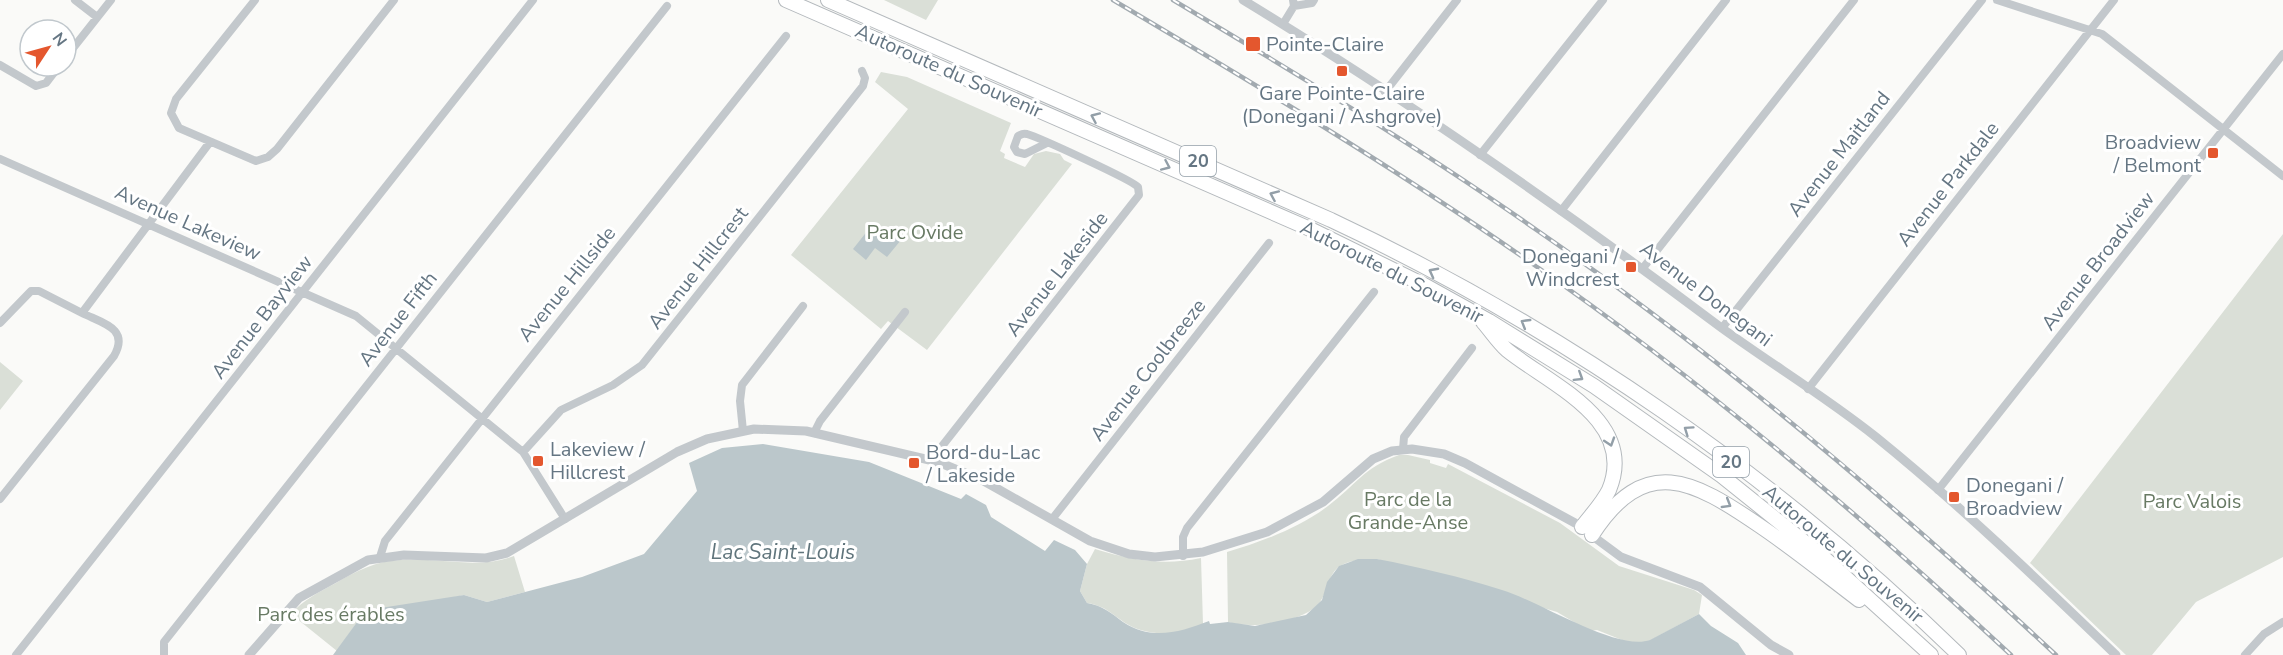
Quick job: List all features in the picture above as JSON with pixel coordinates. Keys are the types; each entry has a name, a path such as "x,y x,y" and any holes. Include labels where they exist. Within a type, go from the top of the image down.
{"highway":[{"name":"Autoroute du Souvenir","path":"786,0 1310,229 1475,314 1594,386 1722,476 1823,557 1930,655"},
{"name":"Autoroute du Souvenir","path":"828,0 1299,206 1384,246 1482,298 1594,366 1708,444 1837,546 1959,655"},
{"path":"1475,314 1506,348 1586,407 1608,435 1614,460 1611,483 1587,531"},
{"path":"1587,531 1616,503 1638,488 1665,482 1698,488 1780,540 1930,655"}],"street":[{"path":"75,0 97,17"},
{"path":"78,42 111,0"},
{"path":"255,0 172,108 171,117 179,128 256,161 272,154 394,0"},
{"name":"Avenue Bayview","path":"16,655 534,0"},
{"name":"Avenue Donegani","path":"1243,0 1343,60 1385,92 1561,210 1722,328 1855,421 1938,490 2036,577 2116,655"},
{"path":"1283,24 1294,3 1312,3 1314,0"},
{"path":"1385,92 1457,0"},
{"path":"1480,155 1603,0"},
{"path":"1561,210 1726,0"},
{"path":"1643,268 1854,0"},
{"name":"Avenue Maitland","path":"1722,328 1982,0"},
{"path":"1997,0 2102,34 2283,176"},
{"name":"Avenue Parkdale","path":"1808,389 2114,0"},
{"name":"Avenue Fifth","path":"164,655 164,642 667,6"},
{"name":"Avenue Hillside","path":"380,557 384,541 786,36"},
{"name":"Avenue Broadview","path":"1938,490 2283,54"},
{"path":"0,65 18,75"},
{"name":"Avenue Hillcrest","path":"523,452 567,406 614,385 642,365 863,86 865,78 862,71"},
{"path":"24,78 39,86 50,78"},
{"path":"82,313 210,142"},
{"name":"Avenue Lakeside","path":"934,461 939,450 1139,195 1138,187 1131,181 1047,143"},
{"name":"Avenue Lakeview","path":"0,159 356,316 397,347 523,452 565,519"},
{"name":"Avenue Coolbreeze","path":"1053,518 1269,243"},
{"path":"0,323 31,291 39,291 113,328 120,337 120,346 0,499"},
{"path":"1183,556 1183,537 1187,528 1374,292"},
{"path":"743,431 740,401 742,385 804,306"},
{"path":"814,433 820,421 905,312"},
{"path":"1403,449 1404,437 1472,348"},
{"path":"249,655 299,598 356,565 380,557 495,557 512,551 677,452 707,439 743,431 777,428 814,433 934,461 973,476 1053,518 1084,538 1129,554 1155,557 1183,556 1237,543 1275,529 1323,502 1373,459 1403,449 1428,451 1456,459 1587,531 1621,557 1700,587 1771,645 1789,655"},
{"path":"2245,655 2264,634 2283,622"}],"green space":[{"path":"884,0 938,0 926,20"},
{"name":"Parc Ovide","path":"881,72 907,77 1011,123 1000,151 1005,154 1004,158 1025,167 1034,154 1046,151 1060,154 1064,160 1072,164 927,350 888,321 881,329 791,255 908,109 875,82"},
{"name":"Parc Valois","path":"2283,234 2283,557 2196,602 2152,655 2126,655 2030,563"},
{"path":"0,362 23,381 0,410"},
{"name":"Parc de la Grande-Anse","path":"1399,455 1430,460 1430,463 1446,468 1448,464 1560,523 1619,566 1694,590 1702,595 1699,614 1651,640 1642,643 1627,642 1597,630 1589,631 1557,612 1377,559 1354,561 1336,569 1323,598 1313,609 1303,615 1264,624 1228,622 1227,552 1266,539 1305,521 1328,506 1368,471"},
{"path":"1095,549 1147,561 1173,562 1201,558 1203,624 1175,633 1155,633 1136,628 1104,608 1087,603 1080,591 1087,564"},
{"name":"Parc des érables","path":"514,556 525,592 487,602 464,595 360,618 337,651 291,614 306,600 323,590 359,571 383,562 415,560 472,563"}],"water":[{"path":"872,225 884,235 888,230 901,240 887,257 875,248 866,260 853,249"},
{"name":"Lac Saint-Louis","path":"763,444 869,462 961,499 966,494 986,505 991,517 1045,551 1054,540 1075,550 1087,564 1080,591 1087,603 1102,608 1123,622 1144,631 1166,633 1209,621 1210,624 1228,622 1255,626 1306,615 1322,600 1327,582 1339,566 1358,559 1377,559 1502,590 1618,639 1636,642 1650,640 1699,614 1711,626 1738,643 1746,655 333,655 360,618 374,609 464,595 487,602 582,577 644,554 697,491 689,463 722,448"}],"railway":[{"path":"1113,0 1376,160 1479,227 1594,307 1718,401 1838,500 2011,655"},
{"path":"1173,0 1312,84 1494,200 1674,329 1869,487 2056,655"}],"place":[{"name":"Pointe-Claire","path":"1253,44"},
{"name":"Gare Pointe-Claire (Donegani / Ashgrove)","path":"1342,71"},
{"name":"Broadview / Belmont","path":"2213,153"},
{"name":"Donegani / Windcrest","path":"1631,267"},
{"name":"Lakeview / Hillcrest","path":"538,461"},
{"name":"Bord-du-Lac / Lakeside","path":"914,463"},
{"name":"Donegani / Broadview","path":"1954,497"}]}
